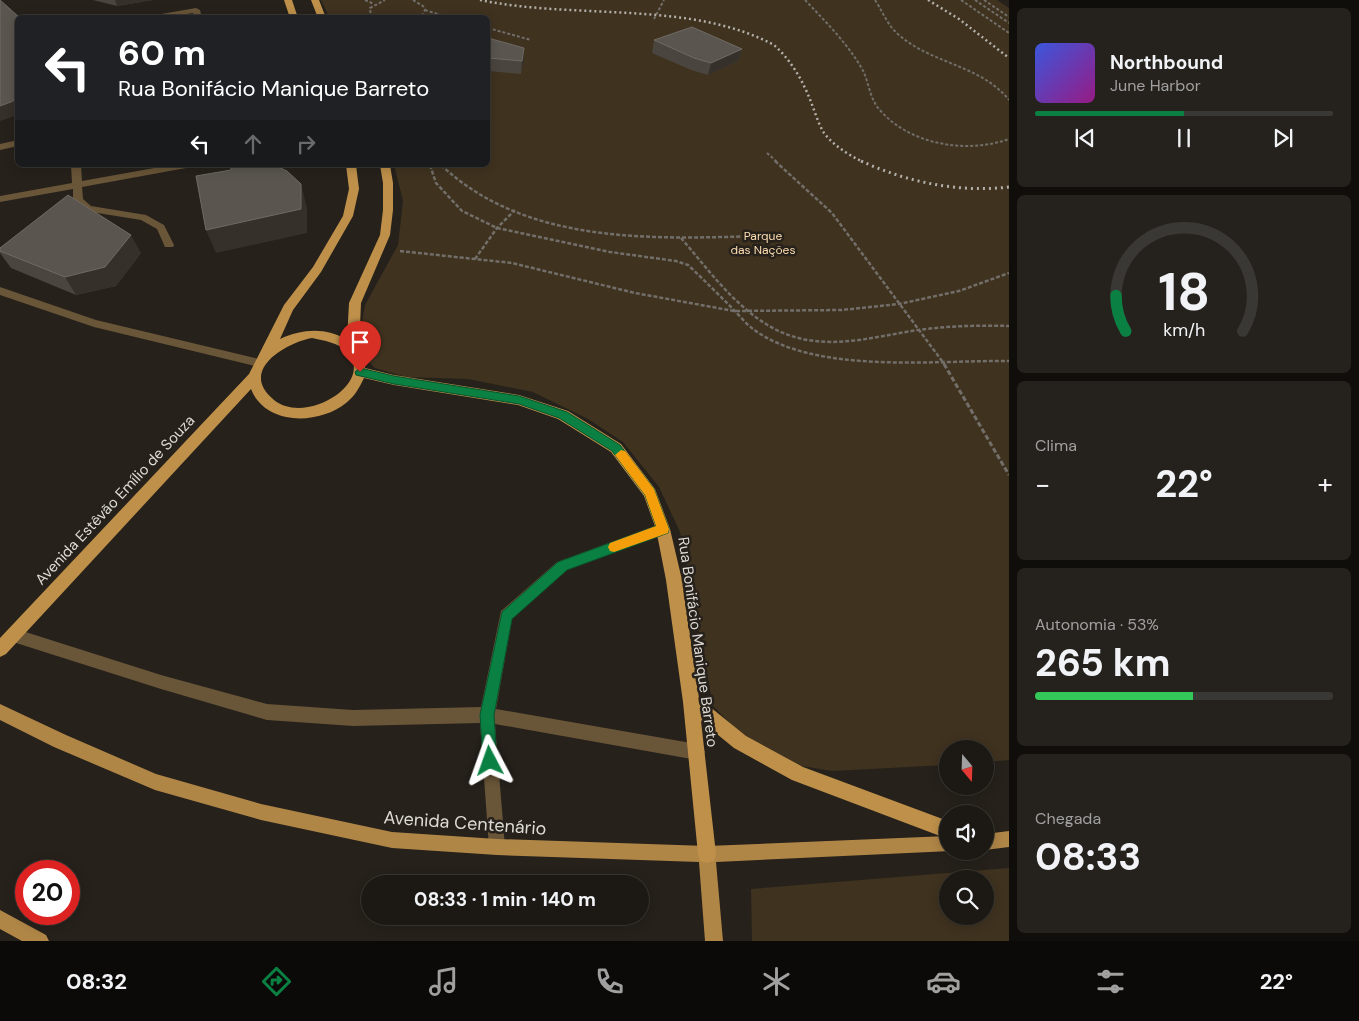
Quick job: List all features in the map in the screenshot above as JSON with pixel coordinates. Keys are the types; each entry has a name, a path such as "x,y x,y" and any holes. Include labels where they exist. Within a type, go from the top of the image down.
{"highway":[{"path":"288,0 293,15"},
{"path":"315,0 321,15"},
{"path":"268,352 281,343 296,337 312,334 328,335 342,340 353,348 359,360 360,372 355,385 345,397 330,407 312,412 293,413 276,409 263,400 256,389 257,369 268,352 288,308 317,269 348,216 354,189 351,167"},
{"path":"353,348 354,303 385,235 388,210 388,183 385,167"},
{"name":"Avenida Estêvão Emílio de Souza","path":"0,649 257,369"},
{"name":"Rua Bonifácio Manique Barreto","path":"360,372 394,380 519,400 563,415 616,448 650,493 663,529 674,580 691,702 708,854"},
{"path":"691,702 740,742 798,774 939,827"}],"main road":[{"name":"Avenida Centenário","path":"0,712 60,741 155,782 261,812 392,840 497,848 708,854 939,844"},
{"path":"994,841 1009,839"},
{"path":"708,854 714,941"},
{"path":"0,919 40,941"}],"lane":[{"path":"162,15 196,10 198,15"},
{"path":"0,147 15,144"},
{"path":"76,167 78,200 88,209 143,217 161,227 170,245"},
{"path":"0,199 175,167"},
{"path":"0,291 94,322 257,369"},
{"path":"497,848 487,715 506,616 562,566 663,529"},
{"path":"13,635 161,682 268,712 353,718 487,715 697,752"}],"path":[{"path":"365,0 374,4"},
{"path":"370,15 370,8 384,0"},
{"path":"414,0 419,2 425,10 441,15"},
{"path":"654,19 664,0"},
{"path":"805,0 834,30 866,77 878,108 900,128 936,142 958,146 975,146 1009,139"},
{"path":"875,0 883,11 888,24 906,40 922,51 974,74 993,86 1009,100"},
{"path":"961,0 1009,33"},
{"path":"975,0 1009,23"},
{"path":"984,0 1009,16"},
{"path":"422,15 425,10"},
{"path":"490,29 531,40"},
{"path":"767,152 832,213 900,304 943,362 1009,476"},
{"path":"431,167 436,183 462,211 497,228 610,252 676,261 688,265 756,331 800,352 819,356 885,362 1009,361"},
{"path":"444,167 489,201 552,224 605,235 681,238 760,236"},
{"path":"475,259 497,228 515,210"},
{"path":"681,238 748,310 779,331 807,341 830,344 919,330 978,324 1009,326"},
{"path":"379,249 512,263 635,293 734,310 842,310 900,304 959,291 1009,273"}],"green space":[{"name":"Parque das Nações","path":"321,0 997,0 1009,8 1009,760 994,761 994,740 939,740 939,765 832,771 784,763 749,742 713,706 680,532 659,487 623,442 588,419 533,392 468,379 406,377 375,368 357,350 365,305 398,245 403,201 394,167 490,167 490,15 328,15"},
{"path":"1009,868 1009,941 752,941 751,889 939,874 939,925 994,925 994,870 984,870"}],"building":[{"path":"0,0 17,15 15,15 15,100 0,106"},
{"path":"692,27 742,49 711,63 694,58 654,40"},
{"path":"490,39 524,48 522,61 490,58"},
{"path":"231,167 278,167 287,171 301,184 301,209 206,230 196,176 231,170"},
{"path":"68,195 131,235 105,267 65,277 0,251 0,248"}],"railway":[{"path":"480,0 517,6 669,16 706,22 741,31 774,45 780,51 800,79 824,133 842,150 862,161"},
{"path":"928,0 959,19 1009,58"},
{"path":"862,161 896,175 933,184 971,188 1009,187"}],"slow traffic":[{"path":"614,547 663,529 650,493 621,455"}],"route":[{"path":"360,372 394,380 519,400 563,415 616,448 650,493 663,529 562,566 506,616 487,715 490,761"}]}
